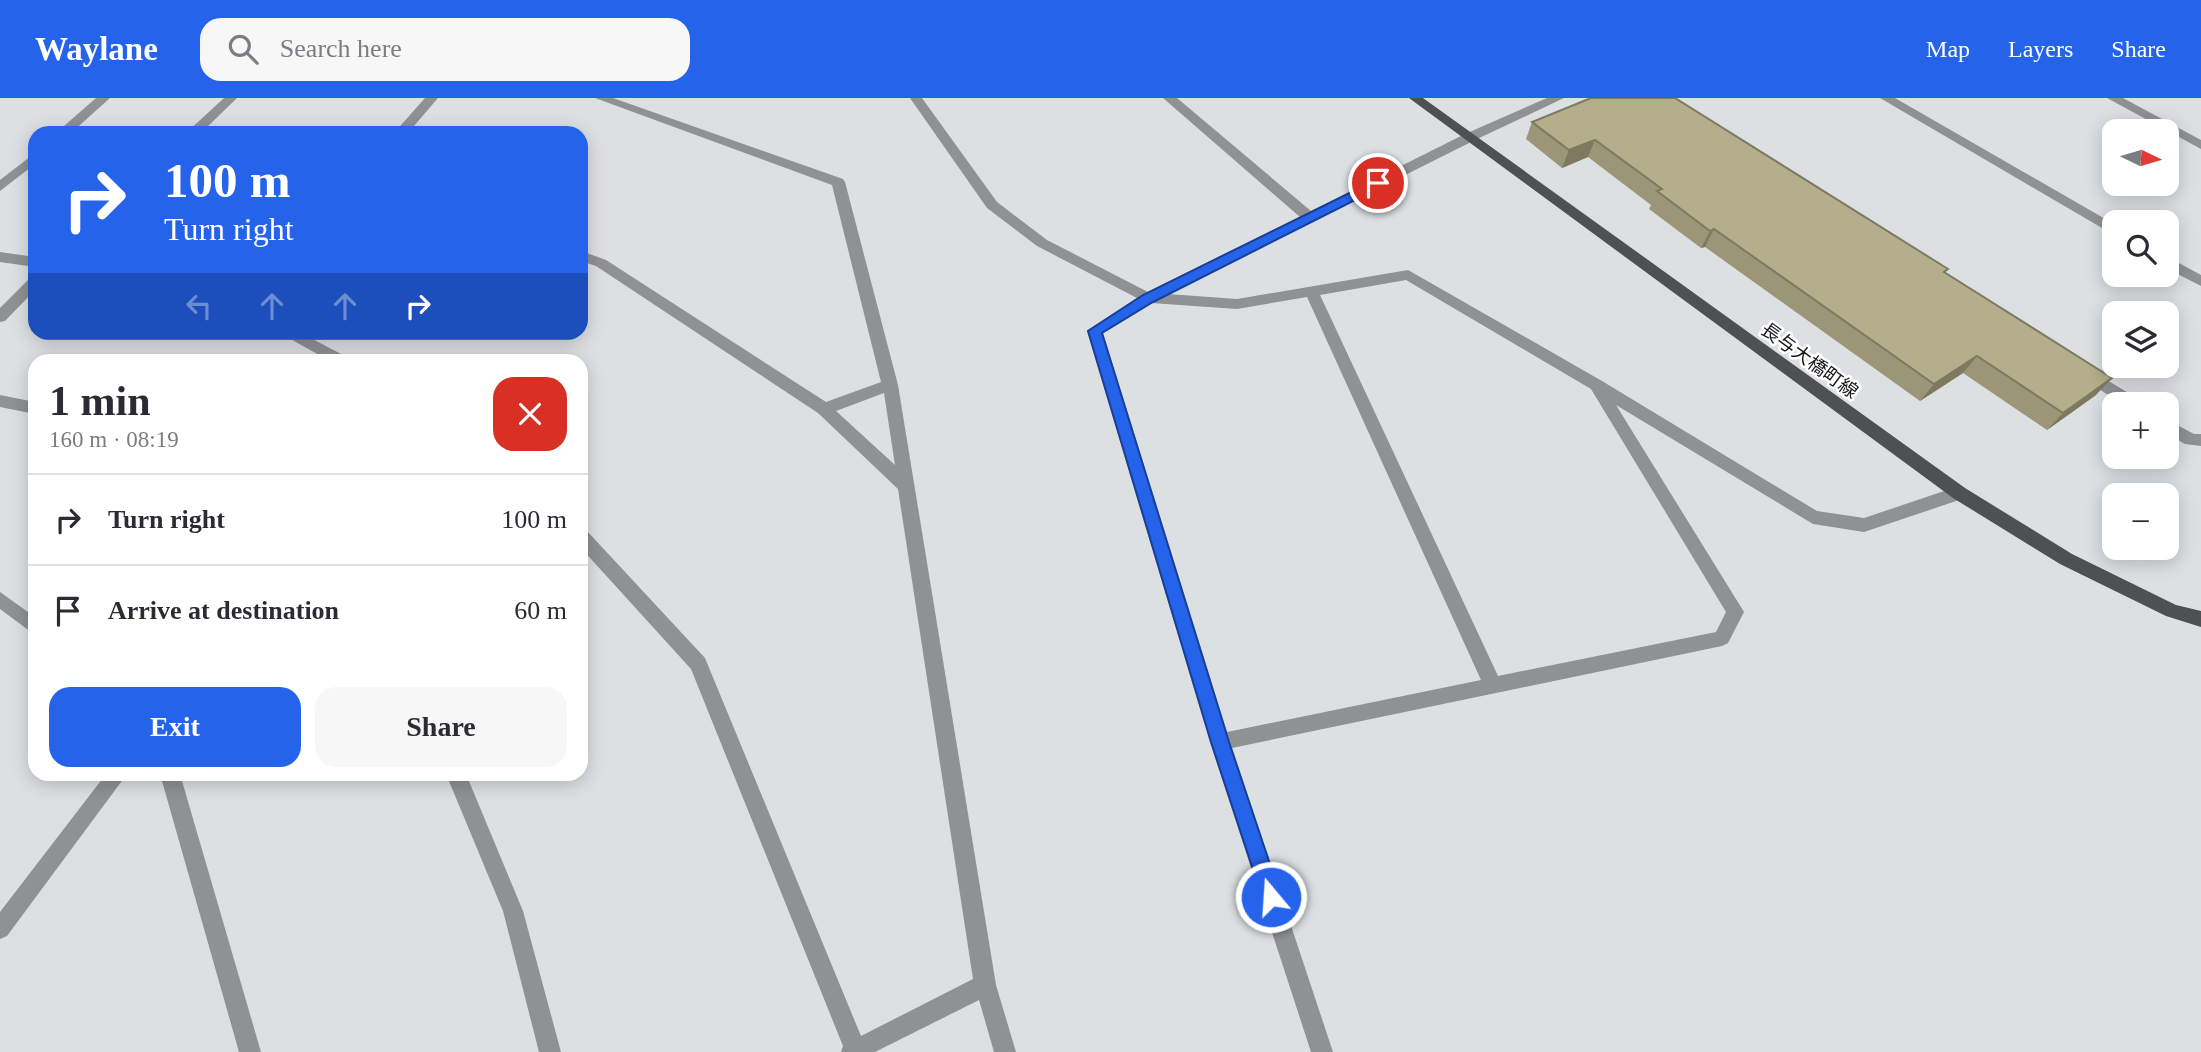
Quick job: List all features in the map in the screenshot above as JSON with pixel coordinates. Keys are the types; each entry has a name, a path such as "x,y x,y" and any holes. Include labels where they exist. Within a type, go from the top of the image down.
{"main road":[{"name":"長与大橋町線","path":"1415,98 1959,493 2066,559 2172,611 2201,620"}],"street":[{"path":"71,126 104,98"},
{"path":"201,126 231,98"},
{"path":"407,126 432,98"},
{"path":"916,98 992,205 1042,243 1148,298 1237,304 1408,275 1813,517 1864,525 1959,493"},
{"path":"1169,98 1310,218"},
{"path":"1322,1052 1220,742 1095,331 1148,298 1471,137 1558,98"},
{"path":"1886,98 2102,223"},
{"path":"2113,98 2201,145"},
{"path":"606,99 838,182 890,385 985,985 1005,1052"},
{"path":"0,187 28,163"},
{"path":"0,257 28,261"},
{"path":"588,258 601,263 824,409 906,487"},
{"path":"2179,268 2201,281"},
{"path":"0,317 28,288"},
{"path":"1311,291 1493,686"},
{"path":"301,340 328,354"},
{"path":"2076,367 2115,392"},
{"path":"824,409 890,385"},
{"path":"1220,742 1722,638 1735,612 1596,385"},
{"path":"0,401 28,407"},
{"path":"2179,433 2191,440 2201,440"},
{"path":"588,544 698,663 854,1051 985,985"},
{"path":"0,599 28,621"},
{"path":"0,929 112,781"},
{"path":"172,781 250,1052"},
{"path":"459,781 513,911 550,1052"}],"building":[{"path":"1591,98 1675,98 1948,269 1944,272 2102,372 2102,378 2112,378 2063,413 1977,356 1934,384 1714,229 1710,231 1657,191 1662,189 1595,140 1569,150 1532,122"}],"route":[{"path":"1271,897 1220,742 1095,331 1148,298 1378,183"}]}
